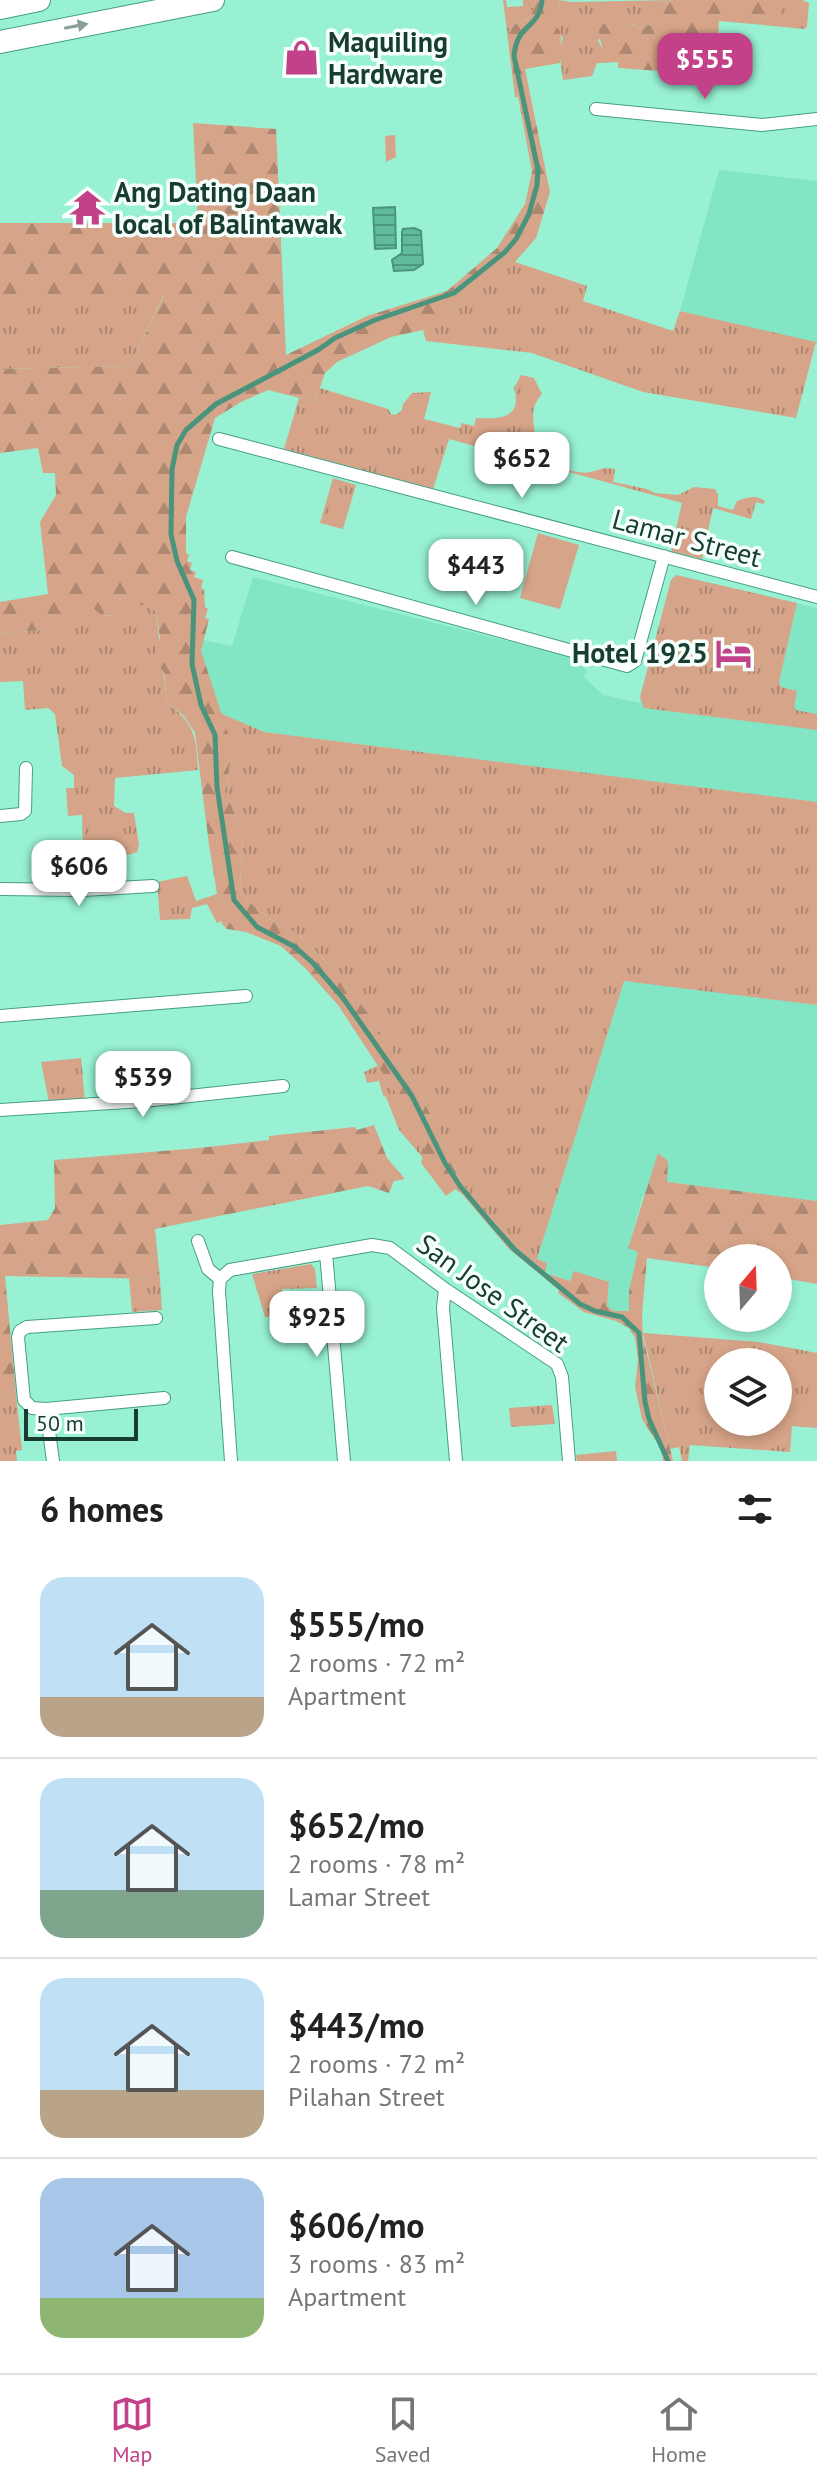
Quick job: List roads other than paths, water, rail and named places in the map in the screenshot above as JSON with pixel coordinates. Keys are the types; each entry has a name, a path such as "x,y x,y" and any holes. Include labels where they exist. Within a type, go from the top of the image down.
{"highway":[{"path":"0,8 39,0"},
{"path":"0,42 129,8 213,0"}],"street":[{"path":"596,109 762,125 817,119"},
{"name":"Lamar Street","path":"219,439 817,597"},
{"path":"232,557 627,666 635,661 664,556"},
{"path":"0,816 25,811 26,768"},
{"path":"0,889 83,890 153,886"},
{"path":"0,1016 246,996"},
{"path":"0,1110 143,1101 283,1086"},
{"path":"198,1241 208,1269 220,1279 231,1461"},
{"name":"San Jose Street","path":"220,1279 230,1270 372,1245 387,1246 557,1364 562,1377 569,1461"},
{"path":"326,1253 344,1461"},
{"path":"445,1289 443,1308 456,1461"},
{"path":"156,1318 27,1327 20,1331 22,1395 32,1408 46,1409 164,1398"},
{"path":"46,1409 53,1461"}],"waterway":[{"path":"542,0 537,17 519,37 514,56 538,170 529,214 516,239 505,252 454,293 375,320 335,338 216,404 186,430 177,445 172,469 171,534 177,561 194,600 192,664 201,705 215,735 217,787 234,900 257,927 295,947 313,963 343,998 412,1096 445,1163 460,1186 515,1250 580,1304 622,1317 639,1333 645,1402 649,1419 668,1461"}],"place":[{"name":"Maquiling Hardware","path":"302,58"},
{"name":"Ang Dating Daan local of Balintawak","path":"88,208"},
{"name":"Hotel 1925","path":"734,653"}]}
